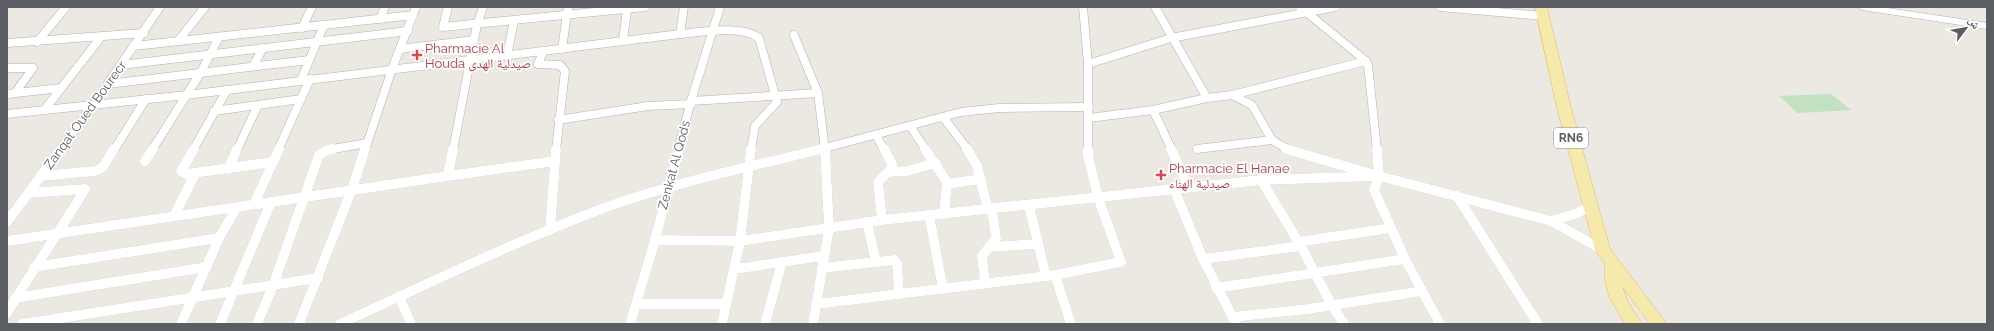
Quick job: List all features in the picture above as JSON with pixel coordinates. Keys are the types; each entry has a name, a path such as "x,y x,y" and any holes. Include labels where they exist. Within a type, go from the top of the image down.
{"main road":[{"name":"RN6","path":"1542,12 1571,136 1603,250 1659,324"},
{"path":"1613,264 1611,275 1615,294 1634,324"}],"street":[{"path":"37,42 66,7"},
{"name":"Zanqat Oued Bourecr","path":"8,220 94,104 144,33 160,7"},
{"path":"178,42 205,7"},
{"path":"302,28 312,7"},
{"path":"380,19 385,7"},
{"path":"448,7 443,27 477,25 645,7"},
{"path":"448,176 477,25 483,7"},
{"path":"562,49 568,7"},
{"path":"680,34 684,7"},
{"name":"Zenkat Al Qods","path":"630,324 655,240 691,102 720,7"},
{"path":"817,304 1050,275 1119,264 1121,261 1098,197 1088,156 1090,107 1083,7"},
{"path":"1154,7 1207,98"},
{"path":"1300,7 1366,61 1370,70 1379,176 1374,190 1405,259 1440,324"},
{"path":"1088,64 1171,38 1335,7"},
{"path":"1440,7 1542,12"},
{"path":"1862,7 1987,26"},
{"path":"623,41 627,9"},
{"path":"134,46 380,19 415,11"},
{"path":"299,324 352,189 392,70 415,11"},
{"path":"507,56 514,21"},
{"path":"254,204 301,99 309,60 324,25"},
{"path":"121,65 408,30"},
{"path":"7,114 187,95 680,34 748,32 758,36 777,102 773,108 755,124 748,169 740,241 722,324"},
{"path":"7,43 144,33"},
{"path":"794,35 818,93 825,149 828,228 813,324"},
{"path":"45,109 101,37"},
{"path":"145,161 201,72 219,37"},
{"path":"400,49 474,40"},
{"path":"253,66 263,48"},
{"path":"543,52 538,64 560,65 565,71 558,120 550,230"},
{"path":"108,84 309,60"},
{"path":"1089,118 1153,110 1207,98 1232,95 1366,61"},
{"path":"7,68 33,68 11,94"},
{"path":"11,94 60,88"},
{"path":"227,90 181,171 186,174 195,174 273,162"},
{"path":"558,120 648,106 818,93"},
{"path":"1232,95 1254,107 1272,140 1286,148 1379,176 1551,222 1603,250"},
{"path":"41,176 95,171 103,167 146,99"},
{"path":"214,111 301,99"},
{"path":"228,169 258,105"},
{"path":"340,324 399,296 550,230 605,208 668,189 825,149 942,117 986,109 1090,107"},
{"path":"1153,110 1189,187"},
{"path":"942,117 966,147 977,166 990,210 996,238 982,256 985,283"},
{"path":"910,126 944,175 947,184 944,214"},
{"path":"876,135 892,164 892,168 879,179 877,187 882,220"},
{"path":"1196,149 1272,140"},
{"path":"257,324 273,286 306,196 320,152 367,143"},
{"path":"7,241 352,189 555,161"},
{"path":"888,172 907,170 936,163"},
{"path":"174,216 195,174"},
{"path":"655,240 740,241 882,220 1029,206 1189,187 1261,180 1379,176"},
{"path":"947,184 981,179"},
{"path":"1261,180 1300,244 1331,304 1344,324"},
{"path":"7,313 34,267 59,233 86,189 83,188 28,193"},
{"path":"1174,189 1216,288 1234,321 1331,304 1422,291"},
{"path":"1457,196 1538,324"},
{"path":"220,324 272,202"},
{"path":"1029,206 1038,244 1072,324"},
{"path":"1551,222 1575,214 1591,206"},
{"path":"181,324 219,238 236,207"},
{"path":"929,215 943,289"},
{"path":"867,222 876,262"},
{"path":"1203,259 1390,228"},
{"path":"34,267 219,238"},
{"path":"989,247 1038,244"},
{"path":"735,269 823,256"},
{"path":"1216,288 1405,259"},
{"path":"822,268 896,261 899,294"},
{"path":"765,324 782,262"},
{"path":"15,298 207,267"},
{"path":"22,324 192,299 318,278"},
{"path":"399,296 411,324"},
{"path":"637,304 726,304"}],"green space":[{"path":"1831,94 1851,110 1798,113 1779,96"}],"place":[{"name":"Pharmacie Al Houda صيدلية الهدى","path":"417,55"},
{"name":"Pharmacie El Hanae صيدلية الهناء","path":"1161,175"}]}
